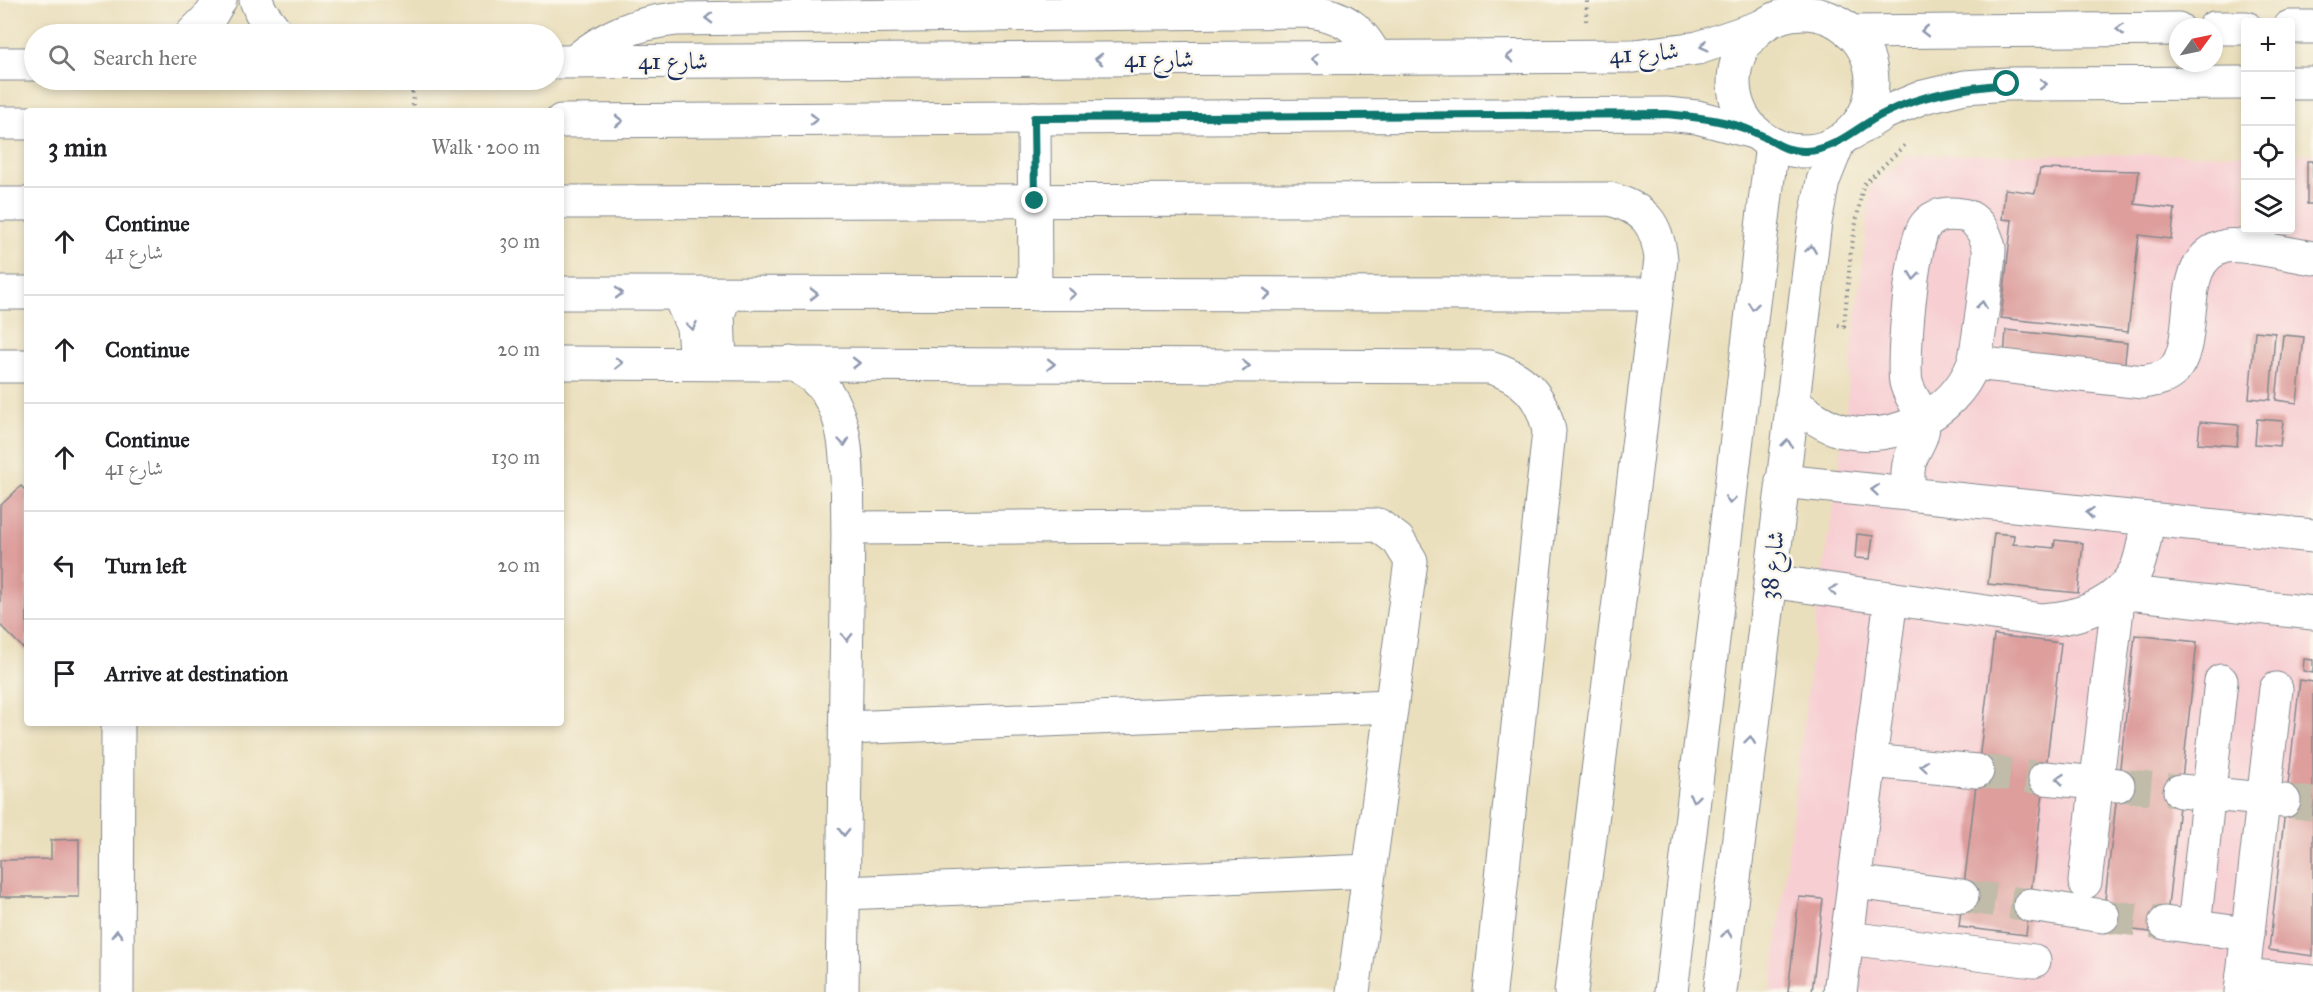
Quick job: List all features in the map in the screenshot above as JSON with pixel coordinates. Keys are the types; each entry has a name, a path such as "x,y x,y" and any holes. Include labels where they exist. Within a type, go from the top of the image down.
{"street":[{"path":"202,24 220,0"},
{"path":"256,0 261,12 270,24"},
{"path":"564,62 621,30 648,22 676,19 1309,11 1331,14 1351,24 1367,39 1377,58"},
{"path":"1764,138 1744,118 1736,99 1734,79 1737,60 1746,42 1760,27 1777,17 1796,13 1816,14 1834,21 1850,32 1862,47 1870,65 1872,84 1868,103 1860,121 1843,138"},
{"name":"شارع 41","path":"564,62 1377,58 1666,54 1698,48 1760,27"},
{"path":"2295,27 2313,27"},
{"path":"2223,28 2241,28"},
{"path":"1850,32 2169,29"},
{"path":"0,64 24,64"},
{"path":"564,121 1666,114 1697,117 1764,138 1789,150 1806,151 1823,148 1884,113 1923,97 1965,87 2007,84 2241,83"},
{"path":"2295,83 2313,83"},
{"path":"1034,118 1035,294"},
{"path":"0,123 24,123"},
{"name":"شارع 38","path":"1671,992 1764,138"},
{"name":"شارع 38","path":"1720,992 1782,481 1819,201 1843,138"},
{"path":"564,202 1610,199 1631,205 1648,219 1659,238 1661,259 1570,992"},
{"path":"0,204 24,204"},
{"path":"1792,402 1811,416 1843,431 1878,433 1902,429 1923,420 1945,405 1962,386 1975,363 1989,249 1983,228 1966,215 1944,214 1925,225 1917,246 1904,358 1906,383 1923,420 1920,443 1908,466 1909,493"},
{"path":"1975,363 2143,382 2160,380 2173,370 2181,356 2196,271 2214,251 2228,246 2313,258"},
{"path":"0,293 24,293"},
{"path":"564,293 1657,294"},
{"path":"678,293 708,362"},
{"path":"708,362 725,294"},
{"path":"564,363 1490,367 1509,372 1525,383 1537,397 1545,413 1549,431 1490,992"},
{"path":"790,363 814,378 832,400 842,426 848,528 843,992"},
{"path":"0,366 24,366"},
{"path":"1782,481 2313,536"},
{"path":"1770,582 2041,620 2069,618 2087,612 2119,592 2136,569 2148,519"},
{"path":"848,528 1378,525 1398,540 1411,561 1353,992"},
{"path":"2119,592 2313,613"},
{"path":"2085,882 2107,784 2119,592"},
{"path":"1840,992 1891,598"},
{"path":"2222,681 2194,792 2180,925 2248,934"},
{"path":"2276,689 2275,800 2248,934 2242,983 2313,982"},
{"path":"846,728 1391,706"},
{"path":"117,992 118,726"},
{"path":"1870,761 1977,771"},
{"path":"2045,778 2107,784"},
{"path":"2194,792 2275,800"},
{"path":"844,893 1369,871"},
{"path":"1854,882 1962,896"},
{"path":"2030,905 2103,916"},
{"path":"1847,938 2034,960"}],"path":[{"path":"412,90 413,108"}],"shaded area":[{"path":"2241,154 2241,234 2295,234 2295,154 2313,154 2313,992 1771,992 1820,588 1837,486 1871,188 1908,155"}],"building":[{"path":"2307,161 2313,161 2313,204 2307,204"},
{"path":"2040,169 2139,171 2135,204 2175,209 2171,239 2139,235 2128,332 2001,318 2012,220 2002,219 2005,189 2035,193"},
{"path":"2006,330 2127,343 2124,370 2004,357"},
{"path":"2255,331 2275,333 2270,400 2249,398"},
{"path":"2283,335 2304,337 2297,403 2276,400"},
{"path":"2257,419 2283,421 2280,446 2255,444"},
{"path":"2200,422 2239,425 2237,446 2198,443"},
{"path":"21,486 24,489 24,649 0,625 0,506"},
{"path":"1994,533 2014,535 2013,544 2054,548 2055,540 2083,543 2078,593 1988,584"},
{"path":"1857,534 1873,536 1870,559 1855,558"},
{"path":"1994,635 2061,643 2026,935 1959,927"},
{"path":"2135,635 2197,642 2165,934 2102,926"},
{"path":"2304,659 2313,660 2313,673 2303,671"},
{"path":"2300,680 2313,682 2313,956 2269,950"},
{"path":"79,839 79,897 0,897 0,860 51,859 51,840"},
{"path":"1799,897 1823,899 1812,992 1788,992"}],"tunnel":[{"path":"1977,771 2045,778"},
{"path":"2118,785 2180,791"},
{"path":"2286,801 2313,804"},
{"path":"1962,896 2030,905"},
{"path":"2103,916 2165,923"}],"route":[{"path":"1035,201 1034,118 1666,114 1727,123 1756,133 1772,144 1789,150 1806,151 1823,148 1839,141 1884,113 1923,97 1965,87 2007,84"}]}
